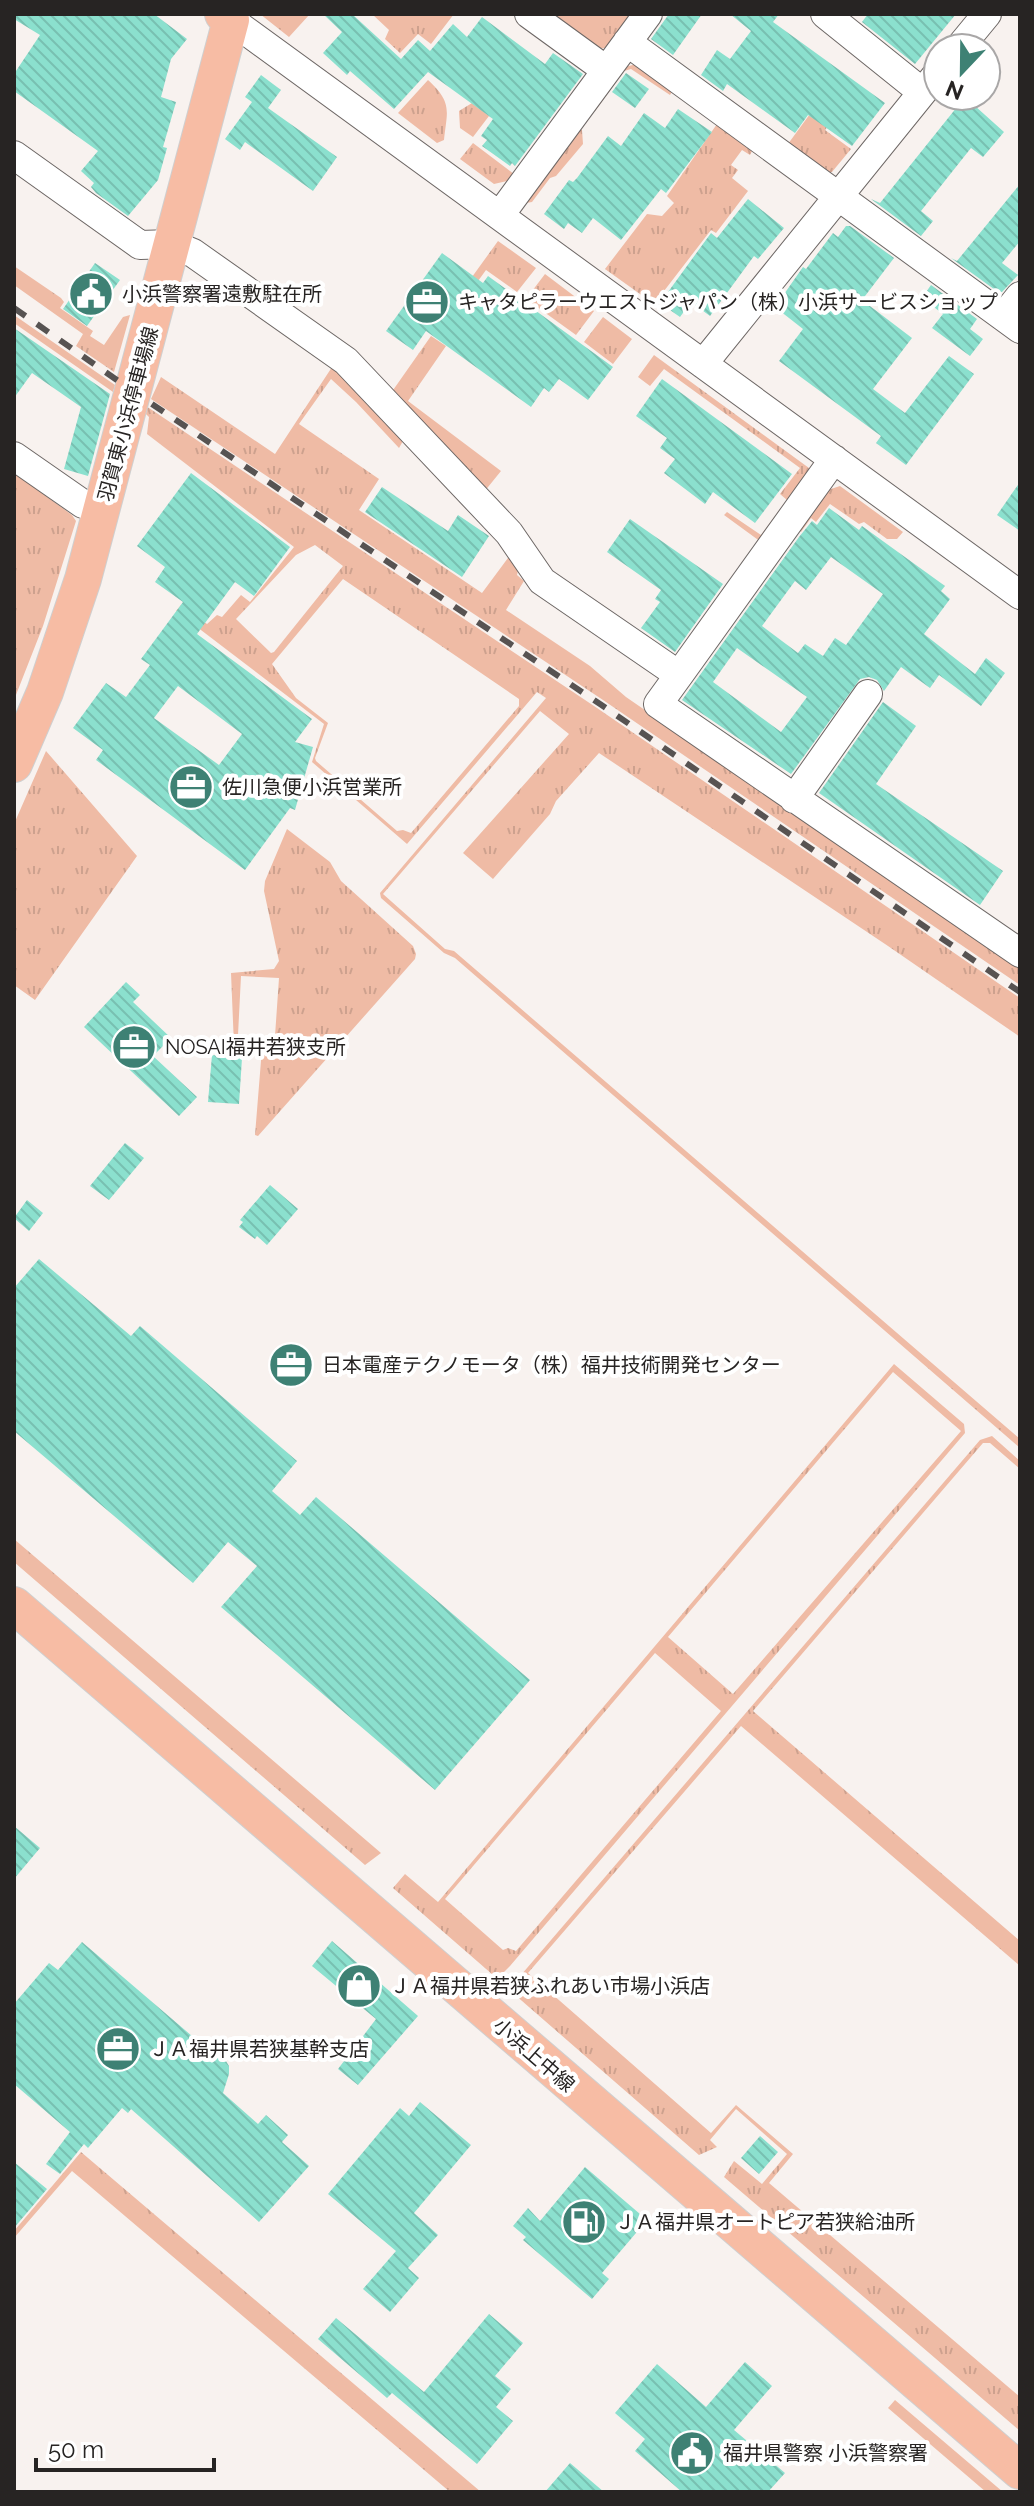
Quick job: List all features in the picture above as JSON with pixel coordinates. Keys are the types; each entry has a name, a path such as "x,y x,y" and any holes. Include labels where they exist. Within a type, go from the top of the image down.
{"main road":[{"name":"羽賀東小浜停車場線","path":"14,764 62,645 103,509 229,16"},
{"name":"小浜上中線","path":"14,1605 1020,2471"}],"street":[{"path":"529,14 606,70"},
{"path":"500,215 648,14"},
{"path":"825,14 922,78"},
{"path":"972,32 987,14"},
{"path":"229,16 1020,595"},
{"path":"627,42 838,197 1015,314"},
{"path":"703,364 922,93"},
{"path":"14,155 140,245 171,244 193,253 346,361 509,533 542,581 679,675"},
{"path":"14,456 83,504 103,509"},
{"path":"834,459 658,704 1020,953"},
{"path":"794,799 868,694"}],"green space":[{"path":"260,14 310,14 289,37"},
{"path":"372,14 454,14 431,44 418,34 400,53 385,39 389,30"},
{"path":"544,14 634,14 610,47 592,50"},
{"path":"637,64 673,90 670,95 631,69 624,71 595,111 590,108 620,68"},
{"path":"428,80 445,101 447,114 444,140 437,143 398,113"},
{"path":"821,99 829,125 825,130 851,149 832,172 821,174 785,148"},
{"path":"472,103 489,116 473,137 460,128 459,111"},
{"path":"717,124 753,149 750,155 742,150 731,165 738,170 732,178 748,191 716,233 711,230 654,304 605,269 647,214 662,216 674,203 667,196"},
{"path":"578,128 582,130 583,144 532,202 526,203"},
{"path":"473,143 514,174 507,181 494,184 460,159"},
{"path":"498,241 536,268 517,292 486,270 452,317 446,313"},
{"path":"14,266 61,298 64,302 60,308 93,331 90,336 104,345 123,317 130,315 114,372 76,346 83,334 14,285"},
{"path":"545,274 594,311 576,335 526,299"},
{"path":"14,315 115,385 113,392 14,323"},
{"path":"603,317 632,339 613,364 584,342"},
{"path":"431,336 446,346 408,401 501,471 484,492 391,393"},
{"path":"654,355 809,468 809,477 761,542 724,515 727,512 761,535 787,500 780,494 800,468 664,369 650,386 638,377"},
{"path":"334,364 403,441 399,448 331,379 299,424 379,479 359,510 482,593 511,554 519,566 517,575 524,581 506,610 590,666 626,697 1020,969 1020,985 603,700 151,399 161,377 275,454"},
{"path":"146,406 597,708 1020,998 1020,1037 599,753 493,879 463,853 569,734 540,711 383,894 445,949 454,951 1020,1439 1020,1448 455,958 444,953 381,898 380,893 546,698 537,692 407,844 312,762 324,724 176,611 181,605 207,624 217,615 222,617 241,595 250,602 294,547 147,434 149,417 144,412","holes":["315,545 343,566 271,653 236,619 296,555","343,579 519,699 519,706 411,833 397,831 316,761 328,723 296,698 272,664"]},
{"path":"16,474 76,521 43,626 14,700"},
{"path":"840,486 903,532 897,539 887,539 864,522 859,524 830,504 816,522 811,518 801,532 797,528 825,491"},
{"path":"46,751 137,856 35,1000 14,985 14,824"},
{"path":"287,829 330,862 341,881 413,946 416,954 415,959 258,1136 255,1135 263,1036 275,1036 279,978 241,976 238,1035 246,1036 244,1058 234,1046 231,973 274,969 279,961 264,891 265,881"},
{"path":"894,1364 964,1424 965,1433 502,1974 493,1975 393,1888 405,1874 438,1902","holes":["893,1372 961,1431 733,1694 668,1637","655,1653 721,1711 516,1951 503,1950 445,1899"]},
{"path":"992,1436 1020,1461 1020,1469 990,1443 983,1443 753,1711 1020,1941 1020,1966 741,1726 528,1973 711,2133 736,2105 793,2154 769,2183 1020,2397 1020,2431 724,2177 734,2161 762,2184 787,2154 736,2109 710,2140 717,2147 699,2155 514,1994 521,1975 980,1440"},
{"path":"14,1539 381,1853 365,1865 14,1562"},
{"path":"81,2152 481,2492 450,2492 72,2171 14,2238 14,2231"},
{"path":"895,2400 1003,2492 986,2492 888,2408"}],"building":[{"path":"14,14 154,14 187,39 171,59 161,97 176,102 163,147 167,148 158,180 128,216 96,193 91,187 94,183 81,171 98,151 14,91 14,74 40,35 14,19"},
{"path":"323,14 352,14 401,59 418,40 430,51 453,24 467,37 482,17 545,64 553,53 583,74 515,166 512,163 510,166 482,146 487,140 481,136 493,119 428,72 394,109 350,71 347,75 323,53 342,32"},
{"path":"669,14 702,14 673,55 651,39"},
{"path":"730,14 779,14 773,22 885,103 852,146 808,115 795,133 727,84 723,91 701,75 717,50 730,59 751,31"},
{"path":"868,14 956,14 941,32 922,32 922,55 915,64 862,22"},
{"path":"626,73 649,89 635,108 612,92"},
{"path":"261,75 281,90 268,108 337,157 313,191 245,142 240,150 225,139 252,102 245,97"},
{"path":"678,109 712,132 666,193 661,189 621,240 593,218 582,233 568,223 564,229 544,214 569,180 573,182 577,178 608,136 621,146 644,113 665,128"},
{"path":"953,112 982,112 1004,132 983,157 971,148 921,211 933,221 921,236 871,199 880,203"},
{"path":"1020,184 1020,241 1002,263 1018,275 1002,292 998,292 951,258 957,261"},
{"path":"748,199 784,228 758,259 754,256 710,316 691,302 680,317 660,303 711,233 717,238"},
{"path":"846,226 894,258 862,300 912,338 873,389 905,413 949,356 974,374 906,465 876,443 881,436 779,361 803,329 775,307 803,267 806,269 833,233 838,237"},
{"path":"442,253 483,283 488,276 613,367 588,400 559,379 549,392 544,388 531,407 426,331 413,350 386,331"},
{"name":"小浜警察署遠敷駐在所","path":"95,263 120,280 87,326 63,309"},
{"path":"931,285 977,319 970,329 983,339 970,356 932,328 943,314 922,298"},
{"path":"14,328 110,394 88,476 64,469 81,407 32,373 14,398"},
{"path":"662,379 792,474 755,523 713,492 705,504 664,473 675,459 660,448 667,438 636,416"},
{"path":"191,473 290,547 254,596 235,582 197,634 312,719 295,742 313,747 295,810 290,808 245,870 96,760 103,750 73,728 106,683 126,697 150,665 141,659 183,602 155,582 165,567 137,546","holes":["178,686 242,734 219,765 154,718"]},
{"path":"1020,482 1020,531 997,515"},
{"path":"382,487 448,531 458,515 489,536 462,577 365,512"},
{"path":"829,508 859,530 862,526 945,586 941,591 950,599 924,634 975,674 986,658 1005,673 981,706 939,675 930,688 901,667 884,691 877,680 869,677 860,679 791,774 682,700 799,537 812,521 817,525","holes":["831,557 883,594 846,645 835,638 823,656 805,644 798,653 762,626 795,581 806,590","737,648 807,697 781,732 713,682"]},
{"path":"630,519 723,584 675,652 641,628 660,602 655,599 661,590 607,552"},
{"path":"883,702 916,726 876,784 1003,871 980,905 819,793"},
{"name":"NOSAI福井若狭支所","path":"126,982 140,995 133,1002 171,1038 153,1056 197,1097 179,1116 84,1027"},
{"path":"212,1055 242,1058 239,1104 208,1102"},
{"path":"125,1143 144,1158 109,1200 90,1186"},
{"path":"270,1185 298,1209 267,1245 239,1227 243,1222 240,1220"},
{"path":"27,1200 43,1213 29,1231 14,1218"},
{"path":"39,1259 131,1336 140,1326 297,1461 272,1491 300,1515 316,1497 530,1680 435,1790 221,1607 257,1566 228,1542 193,1583 14,1431 14,1288"},
{"path":"14,1826 40,1848 14,1879"},
{"name":"ＪＡ福井県若狭ふれあい市場小浜店","path":"332,1941 418,2016 358,2085 338,2069 376,2019 312,1966"},
{"path":"82,1942 213,2054 218,2048 229,2066 223,2093 258,2124 266,2115 288,2135 282,2142 309,2166 259,2222 131,2109 128,2113 122,2108 88,2148 84,2144 60,2174 46,2164 70,2132 14,2084 14,2004 49,1963 58,1970"},
{"path":"420,2102 471,2145 414,2213 438,2235 408,2268 419,2278 390,2312 363,2289 396,2251 328,2194 400,2108 409,2116"},
{"path":"760,2136 778,2152 759,2174 741,2158"},
{"path":"14,2162 47,2189 14,2228"},
{"path":"585,2167 647,2220 602,2273 609,2279 592,2299 523,2240 526,2237 513,2226 528,2208 540,2221"},
{"path":"489,2314 523,2343 495,2376 511,2389 496,2407 513,2421 477,2464 392,2393 387,2398 318,2339 336,2318 424,2392"},
{"path":"745,2362 772,2386 734,2430 785,2473 768,2492 682,2492 635,2451 645,2439 615,2413 657,2364 706,2407"},
{"path":"570,2463 604,2492 545,2492"}],"railway":[{"path":"14,308 1020,992"}],"place":[{"name":"小浜警察署遠敷駐在所","path":"91,294"},
{"name":"キャタピラーウエストジャパン（株）小浜サービスショップ","path":"427,302"},
{"name":"佐川急便小浜営業所","path":"191,787"},
{"name":"NOSAI福井若狭支所","path":"134,1047"},
{"name":"日本電産テクノモータ（株）福井技術開発センター","path":"291,1365"},
{"name":"ＪＡ福井県若狭ふれあい市場小浜店","path":"359,1986"},
{"name":"ＪＡ福井県若狭基幹支店","path":"118,2049"},
{"name":"ＪＡ福井県オートピア若狭給油所","path":"584,2222"},
{"name":"福井県警察 小浜警察署","path":"692,2453"}]}
